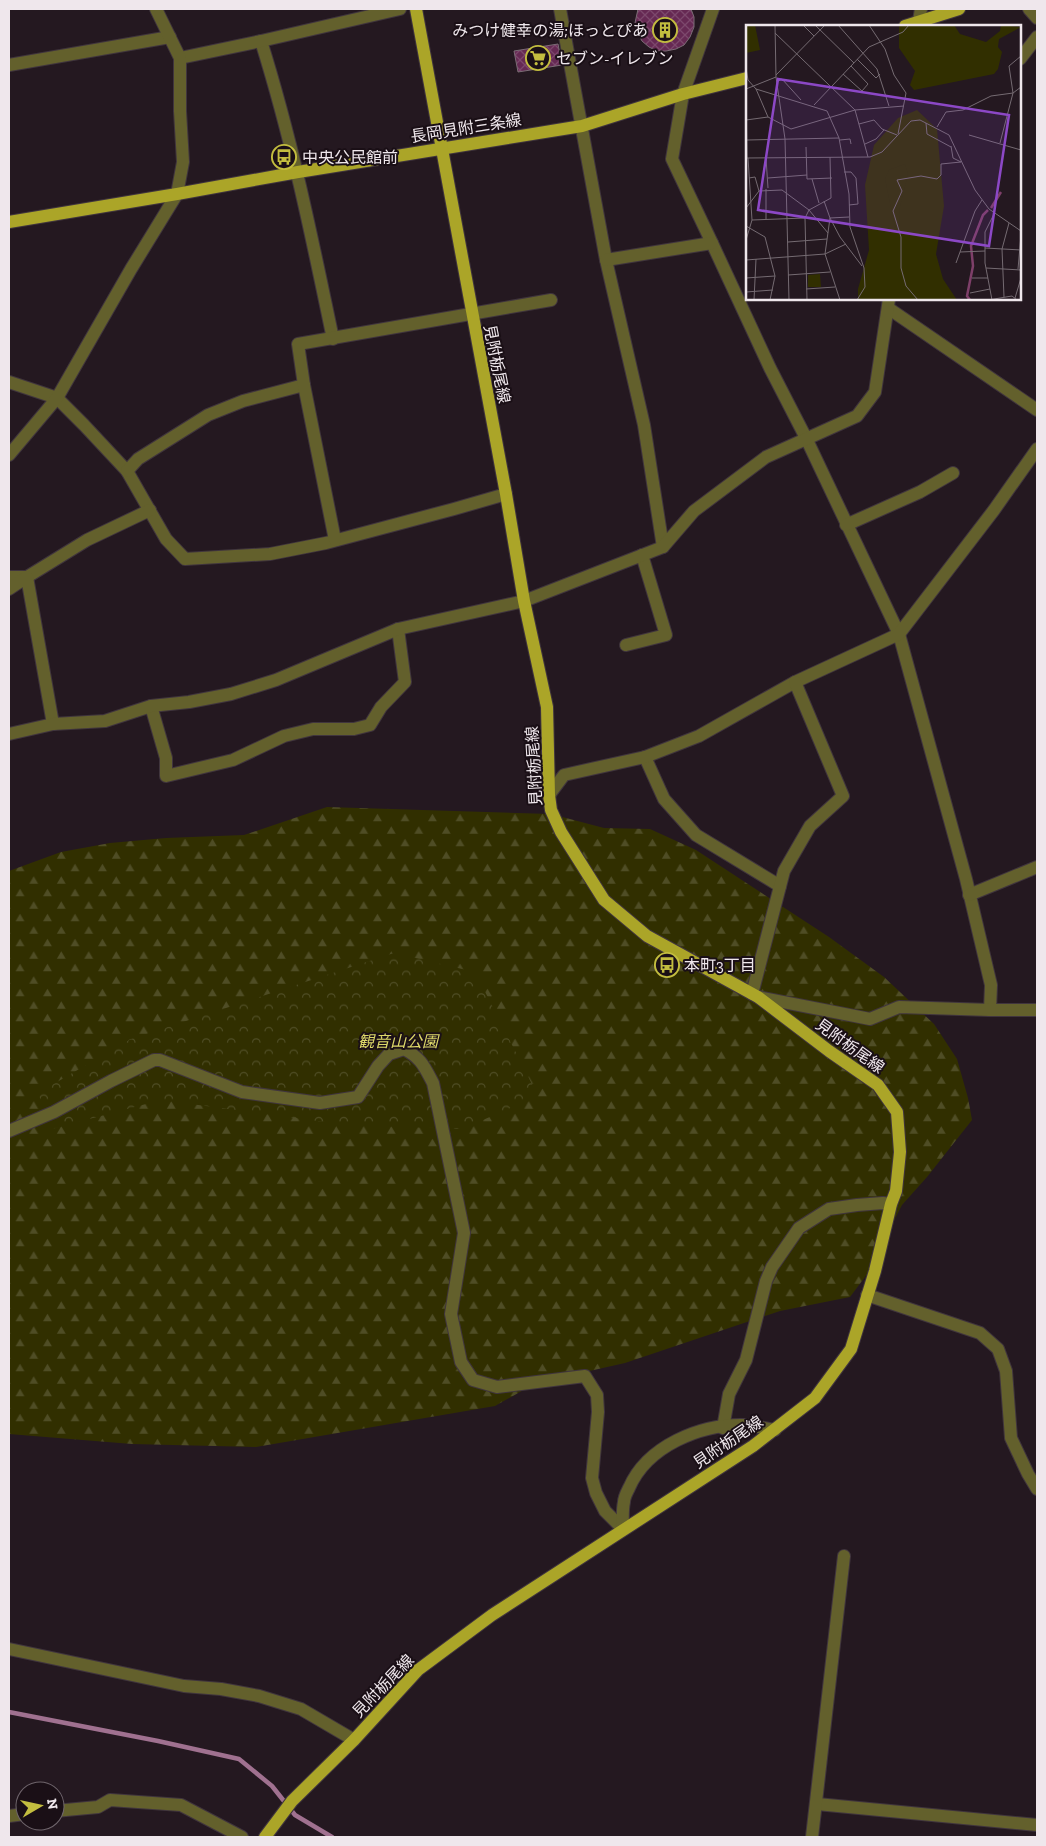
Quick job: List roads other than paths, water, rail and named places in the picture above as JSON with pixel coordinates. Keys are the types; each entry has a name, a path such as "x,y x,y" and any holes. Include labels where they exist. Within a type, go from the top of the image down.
{"main road":[{"name":"見附栃尾線","path":"265,1837 292,1801 354,1740 418,1670 492,1615 753,1446 815,1398 851,1349 896,1191 900,1152 897,1112 878,1085 829,1052 755,996 647,936 604,900 561,832 548,795 547,707 524,601 416,9"},
{"path":"919,24 959,9"},
{"name":"長岡見附三条線","path":"9,222 298,172 582,126 683,94 746,78"}],"street":[{"path":"9,455 57,398 131,269 178,194 183,162 180,111 180,58 156,9"},
{"path":"180,58 400,9"},
{"path":"560,9 606,260 644,425 663,548"},
{"path":"713,9 683,94 672,159 770,368 806,438 846,526 899,634 928,737 991,985 990,1010"},
{"path":"919,24 921,9"},
{"path":"1029,9 1037,18"},
{"path":"9,65 170,37"},
{"path":"1021,58 1037,37"},
{"path":"261,41 280,102 298,172 333,339"},
{"path":"606,260 712,243"},
{"path":"335,540 304,385 298,344 551,300"},
{"path":"9,734 53,724 105,721 152,706 189,702 276,680 398,629 524,601 663,548 694,511 766,457 857,416 875,392 888,303 1037,410"},
{"path":"9,382 57,398 84,424 127,471 166,539 186,559 270,554 335,540 454,510 506,494"},
{"path":"127,471 138,459 208,415 243,400 304,385"},
{"path":"548,795 564,775 645,757 699,736 795,682 899,634 994,510 1037,449"},
{"path":"846,526 920,492 953,473"},
{"path":"9,589 87,540 150,510"},
{"path":"626,644 666,634 642,555"},
{"path":"9,577 27,577"},
{"path":"27,577 53,724"},
{"path":"152,706 166,758 166,776 234,760 284,736 313,729 354,729 370,725 381,707 405,682 398,629"},
{"path":"795,682 843,796 810,826 784,871 755,996 870,1019 899,1007 1037,1010"},
{"path":"645,757 664,799 696,835 780,886"},
{"path":"969,895 1037,867"},
{"path":"9,1131 54,1112 154,1060 160,1060 242,1092 320,1102 358,1097 378,1066 389,1054 404,1049 417,1056 433,1083 464,1233 451,1314 461,1362 473,1380 497,1386 585,1376 597,1396 598,1412 592,1478 596,1494 605,1511 623,1529"},
{"path":"723,1428 729,1394 746,1360 766,1281 772,1268 799,1228 829,1209 883,1202 891,1204"},
{"path":"867,1295 980,1333 998,1349 1006,1371 1011,1438 1037,1490"},
{"path":"623,1529 624,1501 634,1476 648,1460 664,1447 690,1435 723,1428 744,1425 775,1430"},
{"path":"812,1837 844,1556"},
{"path":"9,1650 184,1686 259,1696 301,1709 354,1740"},
{"path":"65,1810 98,1807 110,1800 181,1805 242,1837"},
{"path":"817,1804 1037,1825"}],"waterway":[{"path":"9,1712 239,1759 272,1786 295,1815 332,1837"}],"place":[{"name":"みつけ健幸の湯;ほっとぴあ","path":"665,30"},
{"name":"セブン-イレブン","path":"538,58"},
{"name":"中央公民館前","path":"284,157"},
{"name":"本町3丁目","path":"667,965"}],"park label":[{"name":"観音山公園","path":"398,1041"}]}
